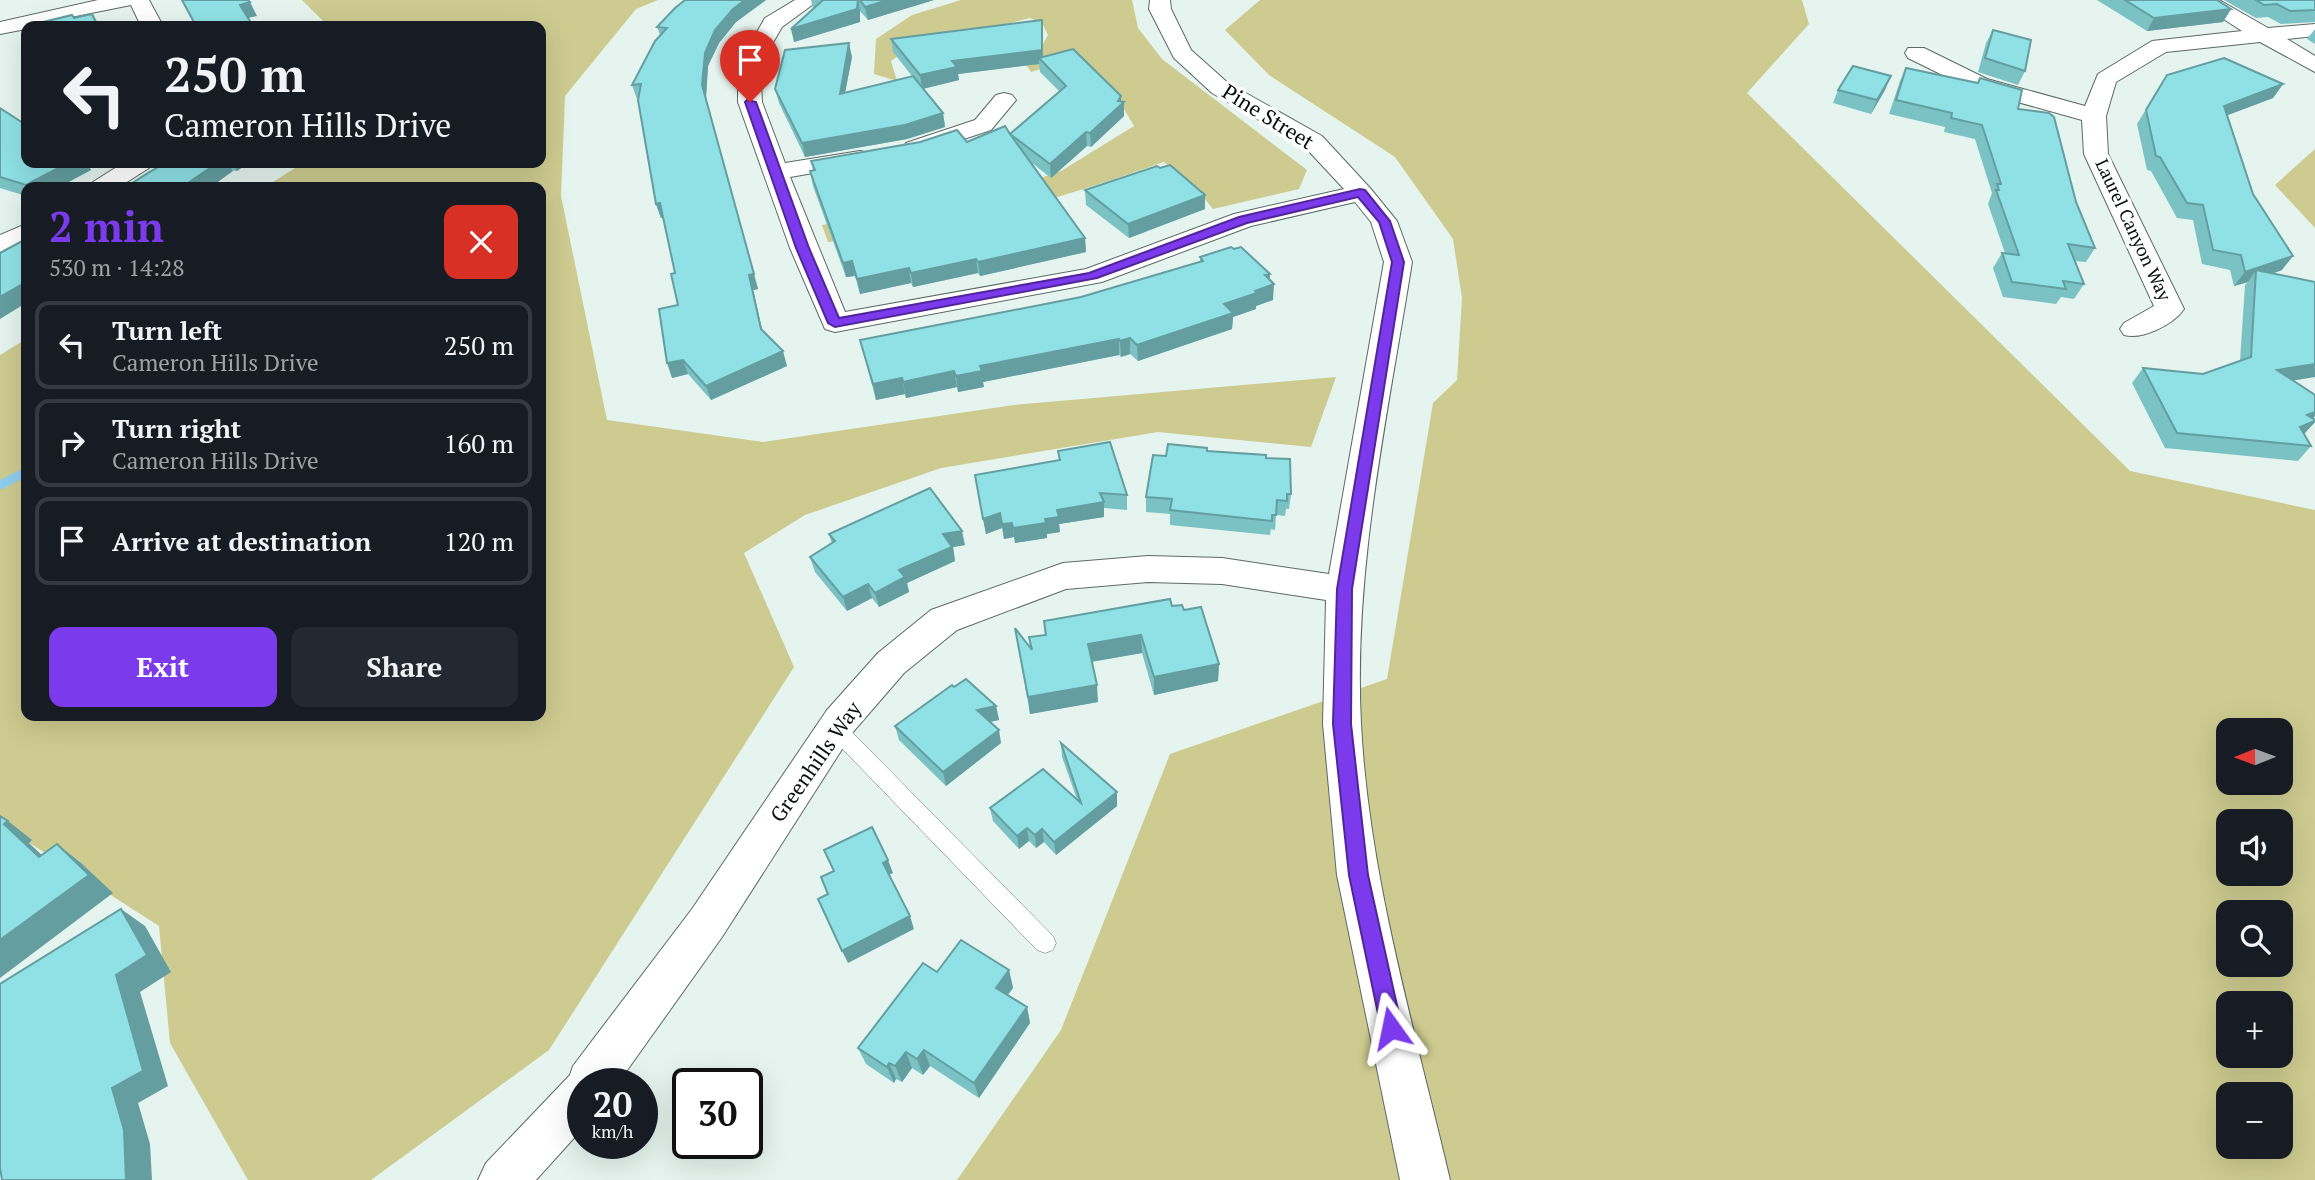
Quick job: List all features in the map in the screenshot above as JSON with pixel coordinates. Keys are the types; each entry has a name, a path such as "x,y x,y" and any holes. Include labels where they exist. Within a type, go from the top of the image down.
{"street":[{"path":"35,21 126,0"},
{"path":"139,0 150,21"},
{"path":"809,0 773,23 749,65 750,102 778,172 803,248 835,323 1092,276 1243,220 1360,192"},
{"name":"Pine Street","path":"1160,0 1160,9 1182,52 1220,88 1313,141 1360,192 1384,221 1398,262 1345,589 1342,724 1358,875 1425,1180"},
{"path":"2204,0 2315,65"},
{"path":"0,29 21,24"},
{"name":"Laurel Canyon Way","path":"2133,330 2170,309 2096,154 2094,116 2106,79 2160,46 2315,30"},
{"path":"1916,52 1979,85 2094,116"},
{"path":"778,172 913,149 982,125 1004,100"},
{"path":"110,182 132,168"},
{"path":"0,226 21,231"},
{"path":"0,246 21,235"},
{"name":"Greenhills Way","path":"601,1068 707,923 835,728 891,663 944,620 1063,576 1148,569 1222,571 1345,589"},
{"path":"503,1180 567,1110"}],"lane":[{"path":"835,728 1045,943"}],"shaded area":[{"path":"302,0 658,0 636,9 565,96 561,196 607,420 763,442 1014,405 1336,377 1311,447 1158,432 941,468 805,515 744,553 794,667 549,1050 371,1180 248,1180 170,1043 159,926 0,824 0,355 21,342 21,721 546,721 546,182 273,182 295,168 546,168 546,21 323,21"},
{"path":"961,0 1132,0 1138,28 1162,59 1307,170 1299,189 1213,209 1199,192 1164,162 999,213 914,231 828,242 822,225 984,197 1061,171 1134,126 1118,99 1064,62 1031,72 1025,63 1038,53 1048,35 1042,23 1030,18 910,48 891,61 897,81 874,74 876,39 912,15"},
{"path":"1260,0 1802,0 1809,24 1747,93 2130,471 2315,510 2315,1180 957,1180 1061,1030 1170,754 1387,679 1433,403 1457,380 1462,298 1453,239 1395,157 1269,75 1225,30"},
{"path":"2315,149 2315,228 2275,185"}],"building":[{"path":"182,0 250,2 240,5 250,21 193,21"},
{"path":"685,0 745,0 733,9 715,30 705,53 702,85 754,274 749,275 761,329 783,351 706,386 683,360 667,363 659,309 678,305 671,274 675,273 660,203 656,204 638,100 641,84 632,85 655,41 667,28 657,27"},
{"path":"823,0 858,0 857,9 791,29"},
{"path":"860,0 888,0 865,7"},
{"path":"2125,0 2217,0 2231,9 2154,18"},
{"path":"2256,0 2315,0 2315,10 2290,11 2277,4 2264,5"},
{"path":"92,14 96,21 47,21 72,15 74,18"},
{"path":"1042,20 1042,50 952,61 957,67 920,75 891,39"},
{"path":"1993,30 2031,40 2025,71 1985,58"},
{"path":"849,43 840,94 913,76 943,113 905,125 802,143 775,89 785,50"},
{"path":"1073,49 1121,96 1118,101 1124,102 1050,164 1010,134 1066,86 1039,58"},
{"path":"2224,58 2283,84 2224,106 2253,194 2293,256 2245,272 2241,255 2213,250 2203,205 2187,203 2160,157 2156,156 2146,110 2167,75"},
{"path":"1853,66 1891,76 1877,100 1838,90"},
{"path":"1906,68 1978,83 1980,78 2022,90 2018,109 2049,113 2054,117 2076,202 2095,248 2068,244 2084,284 2063,281 2066,289 2012,282 2002,253 2019,255 1996,190 1999,190 1997,184 2001,184 1982,125 1951,118 1952,113 1896,100"},
{"path":"0,108 21,122 21,168 58,168 32,182 21,183 0,177"},
{"path":"1005,126 1085,238 978,262 976,259 911,273 909,268 857,279 852,261 843,263 810,171 815,170 811,161 920,142 957,130 967,142"},
{"path":"1170,165 1205,195 1128,224 1085,190 1157,166 1160,168"},
{"path":"157,168 210,168 189,182 134,182"},
{"path":"21,242 21,285 0,297 0,253"},
{"path":"1231,247 1241,247 1270,274 1265,275 1274,284 1224,304 1233,313 1137,345 1130,338 1119,339 980,366 982,371 956,376 954,371 903,382 902,378 873,384 860,340 1081,297 1203,261 1200,257"},
{"path":"2256,270 2315,282 2315,364 2277,370 2315,395 2315,412 2307,415 2315,421 2300,427 2311,446 2177,433 2143,368 2203,374 2251,357"},
{"path":"1110,442 1127,495 1100,493 1104,502 1057,510 1059,517 1045,519 1046,523 1013,528 1012,523 1002,524 1000,513 983,519 975,475 1060,460 1058,451"},
{"path":"1168,444 1207,448 1207,451 1290,459 1291,494 1287,494 1287,501 1277,500 1276,515 1272,515 1272,521 1170,510 1172,499 1146,497 1153,455 1166,456"},
{"path":"930,488 962,531 943,534 952,547 899,570 905,577 875,593 868,584 843,597 810,557 835,541 829,534"},
{"path":"1170,599 1172,606 1182,605 1184,610 1201,607 1219,664 1154,677 1141,635 1088,644 1097,685 1028,697 1015,628 1032,650 1029,637 1046,635 1044,621"},
{"path":"966,679 996,706 977,710 999,730 943,772 895,726 952,685 954,687"},
{"path":"1061,743 1117,792 1054,842 1042,829 1035,835 1027,828 1017,836 990,808 1043,769 1081,803"},
{"path":"0,816 8,821 4,824 39,857 57,844 89,875 0,940"},
{"path":"872,827 888,860 883,863 910,916 842,951 818,899 828,894 821,877 834,871 824,850"},
{"path":"121,909 147,955 116,975 143,1071 112,1088 124,1130 126,1180 2,1180 0,984"},
{"path":"961,940 1009,970 996,988 1027,1007 974,1083 924,1050 917,1059 906,1052 895,1066 889,1063 887,1067 858,1048 923,963 937,972"}],"waterway":[{"path":"0,485 21,474"}],"route":[{"path":"750,102 778,172 803,248 835,323 1092,276 1243,220 1360,192 1384,221 1398,262 1345,589 1342,724 1358,875 1391,1028"}]}
